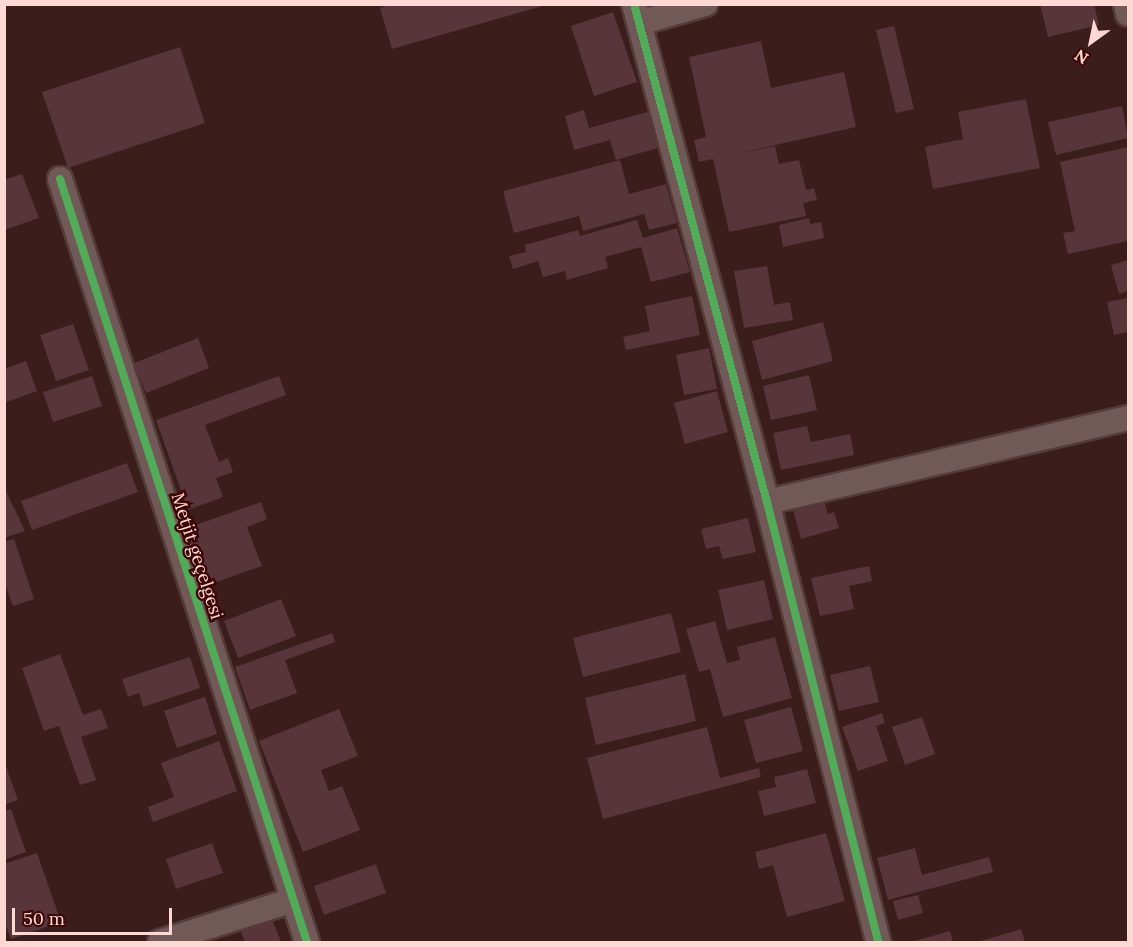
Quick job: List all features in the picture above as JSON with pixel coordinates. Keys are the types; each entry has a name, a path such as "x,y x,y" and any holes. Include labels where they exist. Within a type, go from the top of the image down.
{"street":[{"path":"705,4 636,14 767,502 878,942"},
{"path":"1126,4 1128,14"},
{"name":"Metjit geçelgesi","path":"60,179 307,942"},
{"path":"767,502 1128,418"},
{"path":"160,942 293,900"}],"building":[{"path":"393,4 546,5 392,49 380,8"},
{"path":"1040,4 1094,4 1099,25 1048,37"},
{"path":"613,12 637,82 594,96 571,26"},
{"path":"894,26 914,109 896,113 876,30"},
{"path":"761,41 771,88 844,72 856,127 735,154 775,146 779,164 799,160 806,190 814,188 817,200 803,203 806,216 729,232 713,159 699,162 694,140 706,137 689,57"},
{"path":"180,47 205,123 68,168 42,92"},
{"path":"1026,99 1040,168 933,189 925,147 963,139 958,112"},
{"path":"1122,106 1128,138 1056,155 1048,122"},
{"path":"584,110 589,128 651,111 661,147 616,160 610,140 574,150 565,116"},
{"path":"1128,147 1128,241 1068,254 1063,233 1075,231 1060,162"},
{"path":"620,160 629,194 666,184 677,223 649,230 644,214 583,231 579,216 514,233 503,191"},
{"path":"22,174 39,218 4,230 4,180"},
{"path":"809,218 810,224 821,222 824,238 783,247 779,225"},
{"path":"637,220 643,238 677,228 690,272 651,282 641,247 605,257 608,268 567,280 565,271 543,277 538,261 513,269 509,256 526,252 525,245 578,230 580,236"},
{"path":"1128,260 1128,291 1119,294 1111,265"},
{"path":"767,266 774,305 790,302 793,320 744,328 734,271"},
{"path":"692,296 700,335 626,350 623,337 650,331 645,306"},
{"path":"1128,298 1128,332 1114,335 1107,302"},
{"path":"823,322 833,361 762,380 752,341"},
{"path":"73,324 89,370 56,381 40,335"},
{"path":"198,338 209,368 146,393 134,363"},
{"path":"709,348 717,389 684,395 676,355"},
{"path":"26,361 37,391 4,403 4,369"},
{"path":"809,375 817,410 771,420 763,386"},
{"path":"92,376 102,406 53,422 43,392"},
{"path":"279,376 286,395 205,425 219,462 228,458 233,472 216,478 223,497 188,510 156,420"},
{"path":"717,391 728,432 685,444 674,403"},
{"path":"807,426 811,442 850,434 854,455 781,470 773,433"},
{"path":"127,463 138,492 32,530 21,501"},
{"path":"4,487 25,531 4,538"},
{"path":"822,494 828,514 834,512 839,528 801,539 791,503"},
{"path":"261,502 267,519 247,527 262,566 208,585 187,528"},
{"path":"748,518 756,552 723,559 719,546 706,549 701,529"},
{"path":"14,539 34,599 13,606 4,581 4,542"},
{"path":"869,566 872,581 849,586 854,609 820,616 811,578"},
{"path":"764,580 773,619 727,630 718,590"},
{"path":"281,599 296,636 238,658 224,621"},
{"path":"671,613 681,652 583,677 573,638"},
{"path":"715,621 727,663 740,660 737,647 775,637 792,698 723,717 710,669 699,672 686,629"},
{"path":"332,633 335,642 285,660 297,693 250,710 235,667"},
{"path":"60,654 83,715 101,709 108,728 81,737 96,780 80,785 59,726 44,731 22,668"},
{"path":"190,657 200,688 143,707 139,693 128,697 122,679"},
{"path":"870,666 879,702 839,711 830,675"},
{"path":"685,674 696,721 596,745 585,698"},
{"path":"205,697 217,734 177,748 164,711"},
{"path":"791,707 803,751 756,763 744,720"},
{"path":"339,709 358,756 321,770 329,791 342,786 360,830 303,852 259,741"},
{"path":"882,713 885,723 876,726 888,761 858,771 842,727"},
{"path":"922,717 935,754 905,765 892,727"},
{"path":"707,727 720,778 759,768 761,777 603,819 587,758"},
{"path":"219,741 237,791 153,822 148,807 174,797 161,763"},
{"path":"4,761 18,800 4,805"},
{"path":"807,769 816,803 764,816 758,791 776,787 774,777"},
{"path":"11,809 26,852 4,860 4,811"},
{"path":"826,833 845,901 787,917 773,865 759,869 755,852"},
{"path":"212,843 223,873 176,889 166,859"},
{"path":"915,848 922,875 989,857 993,872 888,900 877,858"},
{"path":"37,853 61,922 11,939 4,921 4,864"},
{"path":"376,864 386,893 324,915 314,886"},
{"path":"918,895 923,913 898,920 893,901"},
{"path":"269,911 281,942 245,942 237,923"},
{"path":"1021,929 1025,942 977,942"},
{"path":"950,931 953,942 911,942"}],"cycle path":[{"path":"634,4 767,502 878,942"},
{"path":"60,179 307,942"}]}
